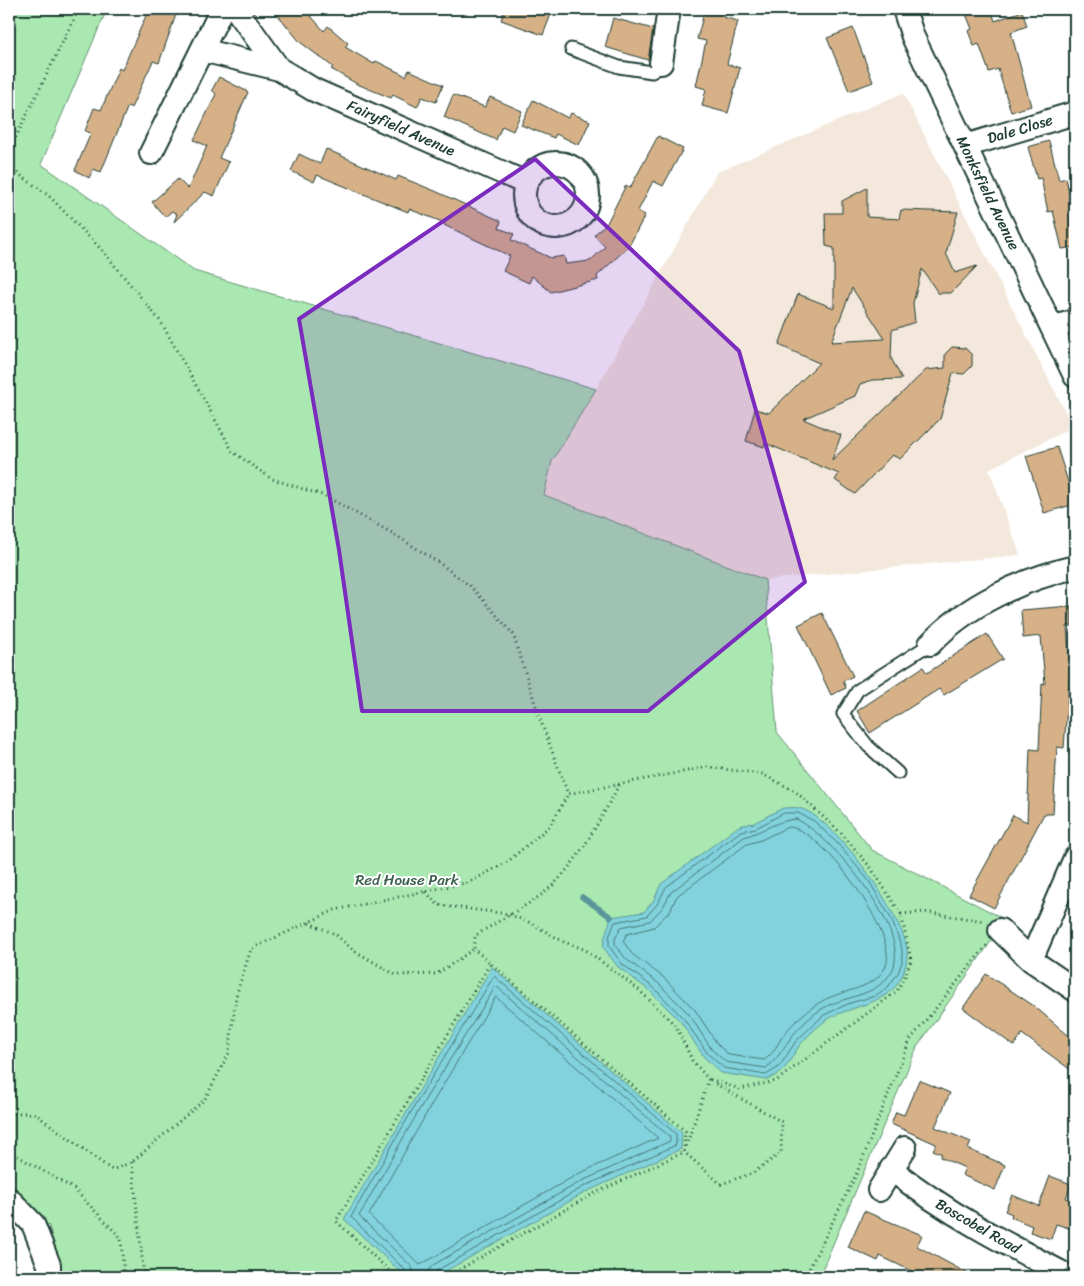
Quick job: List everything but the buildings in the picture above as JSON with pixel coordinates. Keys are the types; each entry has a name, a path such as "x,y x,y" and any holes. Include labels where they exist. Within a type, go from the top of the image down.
{"street":[{"path":"151,153 218,17 220,9"},
{"name":"Fairyfield Avenue","path":"236,9 279,69"},
{"path":"661,63 669,9"},
{"name":"Monksfield Avenue","path":"904,9 913,37 1054,327 1075,376"},
{"name":"Fairyfield Avenue","path":"202,50 279,69 314,90 526,183"},
{"name":"Dale Close","path":"965,146 1075,113"},
{"path":"1054,327 1075,321"},
{"path":"930,644 940,632 994,597 1039,576 1075,567"},
{"path":"1031,960 1075,858"},
{"path":"1000,930 1031,960 1075,990"},
{"path":"879,1190 905,1148"},
{"name":"Boscobel Road","path":"891,1169 922,1194 1006,1244 1070,1277"},
{"path":"9,1199 33,1224 49,1265 49,1277"}],"lane":[{"path":"571,49 619,67 652,72 661,63"},
{"path":"898,773 868,746 843,714 858,690 930,644"}],"path":[{"path":"9,151 79,9"},
{"path":"9,167 48,196 102,250 161,322 233,452 272,479 325,496 392,533 438,562 470,586 485,602 513,634 540,718 568,794"},
{"path":"9,1113 34,1113 112,1170 132,1162 204,1099 229,1052 236,996 251,949 335,910 470,882 507,862 550,826 568,794 708,767 762,774 794,791 843,835 871,868 901,914 911,960 904,979 896,992 776,1081 740,1089 709,1080"},
{"path":"474,950 475,936 542,894 571,864 596,829 619,784"},
{"path":"425,892 438,905 508,914 531,922 564,942 586,950 639,990 676,1026 692,1060 709,1080 782,1122 781,1153 753,1173 721,1184 684,1152"},
{"path":"805,1277 856,1175 910,1040 1000,930 989,922 924,912 901,914"},
{"path":"309,923 335,934 353,950 396,975 437,974 474,950"},
{"path":"474,950 685,1132 684,1152"},
{"path":"396,1277 336,1221 490,964"},
{"path":"446,1277 593,1194 684,1152 709,1080"},
{"path":"9,1151 74,1189 121,1238 124,1277"},
{"path":"132,1162 144,1277"}],"highlighted area":[{"path":"535,159 739,351 805,582 648,711 362,711 339,550 299,319"}],"shaded area":[{"path":"903,93 1073,427 989,469 1020,555 765,580 544,495 552,461 596,389 717,172"}],"green space":[{"name":"Red House Park","path":"9,9 107,9 41,164 194,271 596,389 552,461 544,495 765,580 777,732 872,850 1006,920 917,1047 819,1277 61,1277 61,1268 49,1226 9,1184"}],"water":[{"path":"783,808 798,808 812,814 829,827 846,846 863,867 892,912 902,932 907,954 903,974 889,992 880,998 824,1021 803,1042 783,1070 767,1080 721,1073 704,1057 681,1022 650,991 618,967 603,947 611,917 644,912 654,900 661,884 739,826 754,823"},
{"path":"492,967 682,1133 681,1149 588,1191 435,1277 406,1277 344,1219"}],"waterway":[{"path":"582,897 611,917"}]}
